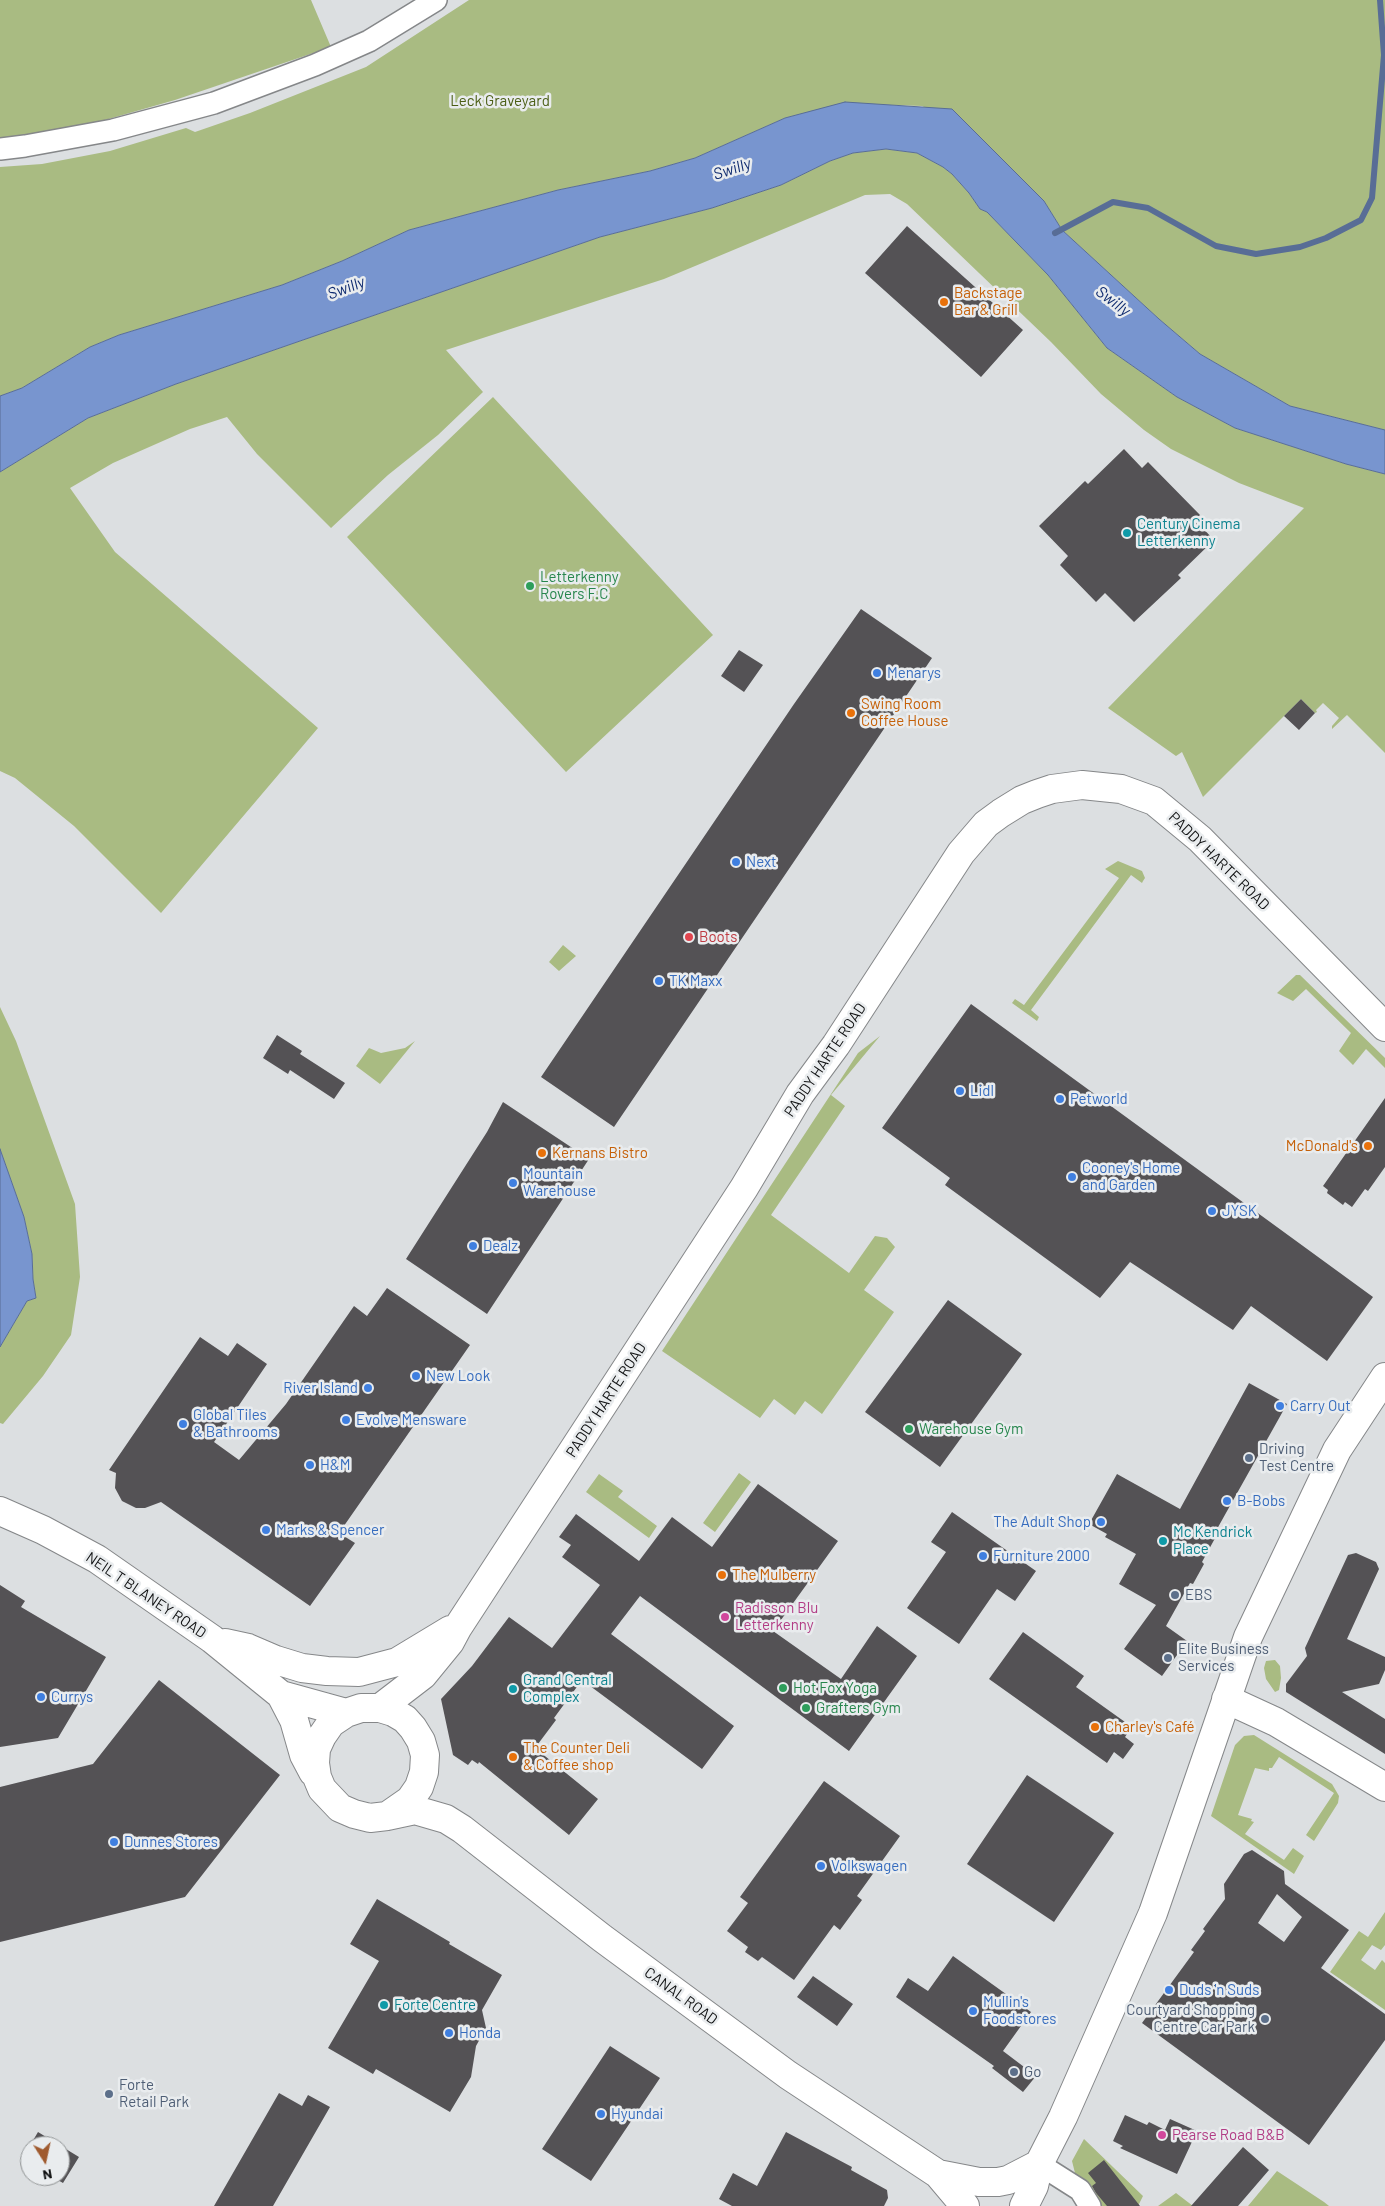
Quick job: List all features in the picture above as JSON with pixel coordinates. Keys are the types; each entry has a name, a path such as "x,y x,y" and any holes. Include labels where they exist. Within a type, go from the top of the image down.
{"main road":[{"name":"PADDY HARTE ROAD","path":"380,1708 423,1675 444,1650 744,1188 800,1094 836,1045 960,853 986,824 1001,813 1022,800 1037,794 1082,785 1121,789 1154,801 1200,839 1385,1027"},
{"path":"1024,2206 1034,2186 1039,2164 1067,2108 1153,1913 1248,1637 1314,1494 1337,1450 1385,1377"},
{"name":"NEIL T BLANEY ROAD","path":"0,1511 43,1530 97,1559 212,1640 281,1696 294,1720 304,1755 317,1777"},
{"path":"212,1640 248,1648 276,1660 302,1668 352,1672 371,1670 397,1662 410,1656 440,1635 458,1627"},
{"name":"NEIL T BLANEY ROAD","path":"281,1696 334,1711 346,1712"},
{"path":"1226,1699 1276,1722 1385,1787"},
{"path":"361,1708 380,1708 405,1719 421,1741 424,1755 424,1772 419,1787 410,1800 387,1816 370,1818 354,1814 340,1808 322,1790 317,1777 316,1749 331,1723 346,1712 361,1708"},
{"name":"CANAL ROAD","path":"387,1816 415,1810 446,1819 462,1829 602,1938 788,2075 938,2174 965,2206"},
{"path":"938,2174 979,2182 998,2182 1012,2178 1039,2164"}],"street":[{"path":"0,149 113,130 214,103 315,65 369,41 436,0"},
{"path":"1039,2164 1080,2190 1090,2206"}],"green space":[{"path":"0,0 311,0 331,47 175,100 98,122 0,142"},
{"name":"Leck Graveyard","path":"469,0 1385,0 1385,430 1290,406 1200,354 1062,230 1044,201 973,131 922,106 893,105 802,114 785,118 695,158 650,171 558,190 409,230 342,261 282,285 119,335 90,347 22,388 0,396 0,167 42,164 110,151 186,128 195,132 250,113 366,67"},
{"path":"886,149 917,153 952,174 980,209 987,212 1048,275 1107,348 1177,397 1235,428 1346,464 1385,474 1385,753 1347,715 1332,729 1332,726 1339,718 1323,703 1315,713 1301,699 1203,797 1182,752 1176,756 1108,708 1304,508 1239,483 1171,449 1144,430 1101,394 1051,342 907,204 890,194 865,195 664,279 446,350 483,392 438,435 388,475 331,528 257,454 227,417 190,429 113,463 70,488 115,552 318,728 161,913 74,826 15,778 0,771 0,472 88,418 176,384 600,237 712,208 781,185 830,161 853,153"},
{"name":"Letterkenny Rovers F.C","path":"493,397 713,635 566,772 347,537"},
{"path":"1118,861 1142,871 1145,878 1142,883 1131,875 1031,1010 1039,1017 1037,1021 1012,1003 1015,999 1024,1005 1119,878 1105,869"},
{"path":"563,945 576,956 559,971 549,962"},
{"path":"1296,975 1300,975 1385,1058 1385,1068 1366,1049 1353,1065 1339,1051 1351,1033 1306,989 1293,1001 1277,993"},
{"path":"0,1007 16,1041 75,1204 80,1277 71,1335 43,1376 3,1424 0,1423 0,1347 27,1301 36,1298 32,1254 24,1217 0,1149"},
{"path":"880,1036 831,1095 845,1106 771,1215 849,1273 875,1236 887,1238 895,1247 864,1290 894,1312 822,1414 805,1401 795,1415 774,1399 760,1418 662,1351 858,1053"},
{"path":"415,1041 380,1084 356,1066 369,1048 381,1053 405,1048"},
{"path":"739,1473 751,1482 715,1532 703,1523"},
{"path":"599,1474 623,1491 618,1497 657,1526 649,1538 586,1492"},
{"path":"1275,1660 1280,1666 1281,1678 1279,1690 1275,1692 1266,1679 1264,1668 1266,1661"},
{"path":"1254,1735 1332,1784 1339,1796 1338,1803 1314,1841 1306,1835 1334,1793 1279,1757 1272,1768 1269,1768 1269,1771 1255,1768 1238,1815 1252,1819 1251,1821 1254,1822 1245,1834 1284,1860 1293,1848 1304,1856 1294,1874 1211,1816 1235,1745 1244,1736"},
{"path":"1385,1912 1385,1945 1381,1950 1372,1945 1361,1960 1375,1970 1382,1960 1385,1963 1385,2010 1330,1972 1359,1931 1368,1937"},
{"path":"1084,2139 1143,2196 1138,2206 1098,2206 1075,2173 1072,2161"},
{"path":"1277,2171 1324,2202 1329,2206 1248,2206"},
{"path":"1176,2193 1193,2206 1158,2206"}],"water":[{"name":"Swilly","path":"845,102 952,109 1044,201 1062,230 1200,354 1290,406 1385,430 1385,474 1346,464 1235,428 1177,397 1107,348 1048,275 987,212 980,209 952,174 917,153 886,149 853,153 830,161 781,185 712,208 600,237 176,384 88,418 0,472 0,396 22,388 90,347 119,335 282,285 342,261 409,230 558,190 650,171 695,158 785,118"},
{"path":"0,1149 24,1217 32,1254 36,1298 27,1301 0,1347"}],"building":[{"name":"Backstage Bar & Grill","path":"907,226 1023,330 981,377 865,273"},
{"name":"Century Cinema Letterkenny","path":"1124,449 1142,468 1148,462 1200,515 1195,520 1214,540 1178,575 1181,578 1134,622 1105,593 1096,602 1060,565 1068,556 1039,526 1085,481 1088,484"},
{"path":"861,609 932,658 614,1127 541,1077 794,704"},
{"path":"739,650 763,665 744,692 721,676"},
{"path":"1301,699 1315,713 1299,730 1284,716"},
{"path":"971,1004 1373,1297 1327,1361 1251,1306 1233,1330 1130,1262 1100,1298 945,1185 950,1178 882,1128"},
{"path":"277,1035 302,1051 300,1054 345,1083 334,1099 290,1070 288,1074 263,1058"},
{"name":"McDonald's","path":"1385,1098 1385,1167 1368,1191 1365,1189 1352,1207 1345,1202 1343,1205 1327,1193 1328,1190 1323,1186"},
{"path":"503,1102 589,1159 487,1314 406,1259 487,1132"},
{"path":"387,1288 470,1345 339,1533 355,1543 310,1606 161,1502 145,1508 136,1508 122,1501 115,1488 116,1473 109,1470 200,1337 228,1356 237,1343 267,1364 214,1442 239,1460 286,1404 354,1306 367,1316"},
{"path":"948,1300 1022,1354 940,1467 865,1412"},
{"path":"1249,1383 1287,1404 1217,1529 1219,1531 1202,1562 1204,1564 1193,1584 1190,1583 1166,1626 1187,1641 1162,1676 1124,1649 1156,1605 1119,1584 1136,1554 1105,1537 1107,1534 1089,1524 1117,1474 1180,1509"},
{"path":"758,1484 838,1541 773,1631 841,1679 877,1626 917,1656 849,1751 640,1596 611,1634 734,1726 702,1769 582,1680 535,1748 598,1799 569,1835 479,1762 478,1764 472,1760 468,1765 453,1755 441,1699 472,1666 509,1617 552,1648 600,1585 562,1557 571,1545 559,1537 576,1514 639,1561 672,1517 712,1547"},
{"path":"952,1512 1036,1571 1015,1601 997,1589 959,1644 907,1608 946,1552 931,1542"},
{"path":"1356,1553 1376,1562 1379,1569 1347,1639 1385,1657 1385,1670 1379,1684 1342,1692 1385,1719 1385,1754 1286,1692 1286,1684 1307,1656 1305,1648 1348,1555"},
{"name":"Currys","path":"0,1585 25,1601 21,1607 106,1657 58,1738 0,1747"},
{"path":"1023,1632 1084,1676 1076,1687 1132,1727 1125,1737 1134,1744 1123,1759 1114,1752 1107,1763 989,1679"},
{"name":"Dunnes Stores","path":"159,1680 280,1775 185,1897 0,1942 0,1787 93,1764"},
{"path":"1027,1775 1114,1833 1054,1922 967,1864"},
{"name":"Volkswagen","path":"824,1781 900,1836 857,1896 862,1900 840,1930 834,1925 794,1980 762,1957 758,1961 745,1952 748,1947 727,1931 748,1903 740,1897"},
{"name":"Courtyard Shopping Centre Car Park","path":"1252,1850 1284,1871 1285,1884 1349,1930 1321,1968 1385,2014 1385,2040 1309,2145 1142,2023 1194,1952 1191,1950 1205,1931 1203,1929 1225,1899 1224,1884 1244,1854","holes":["1277,1894 1302,1917 1284,1942 1258,1923"]},
{"path":"377,1899 502,1975 482,2010 486,2028 476,2046 471,2077 450,2112 376,2069 373,2074 328,2048 379,1961 350,1944"},
{"name":"Mullin's Foodstores","path":"953,1956 1031,2012 1003,2051 1036,2076 1023,2092 992,2068 994,2066 896,1997 908,1978 928,1991"},
{"path":"813,1976 853,2004 837,2026 797,1997"},
{"name":"Hyundai","path":"610,2046 660,2078 591,2181 542,2149"},
{"path":"279,2093 302,2106 308,2095 330,2107 273,2206 214,2206"},
{"path":"1125,2115 1147,2125 1149,2122 1165,2130 1170,2119 1197,2131 1177,2174 1120,2148 1123,2146 1113,2141"},
{"path":"38,2132 45,2136 36,2136"},
{"path":"786,2132 852,2167 851,2170 887,2190 888,2198 884,2206 732,2206 719,2199 733,2173 757,2186"},
{"path":"1243,2147 1269,2170 1238,2206 1191,2206"},
{"path":"70,2152 79,2157 70,2172"},
{"path":"1104,2160 1140,2206 1107,2206 1096,2193 1092,2186 1096,2183 1088,2173"}],"waterway":[{"path":"1055,233 1113,202 1148,208 1216,246 1256,254 1300,247 1326,238 1361,220 1372,198 1384,55 1380,0"}],"place":[{"name":"Backstage Bar & Grill","path":"944,302"},
{"name":"Century Cinema Letterkenny","path":"1127,533"},
{"name":"Letterkenny Rovers F.C","path":"530,586"},
{"name":"Menarys","path":"877,673"},
{"name":"Swing Room Coffee House","path":"851,713"},
{"name":"Next","path":"736,862"},
{"name":"Boots","path":"689,937"},
{"name":"TK Maxx","path":"659,981"},
{"name":"Lidl","path":"960,1091"},
{"name":"Petworld","path":"1060,1099"},
{"name":"McDonald's","path":"1368,1146"},
{"name":"Kernans Bistro","path":"542,1153"},
{"name":"Cooney's Home and Garden","path":"1072,1177"},
{"name":"Mountain Warehouse","path":"513,1183"},
{"name":"JYSK","path":"1212,1211"},
{"name":"Dealz","path":"473,1246"},
{"name":"New Look","path":"416,1376"},
{"name":"River Island","path":"368,1388"},
{"name":"Carry Out","path":"1280,1406"},
{"name":"Evolve Mensware","path":"346,1420"},
{"name":"Global Tiles & Bathrooms","path":"183,1424"},
{"name":"Warehouse Gym","path":"909,1429"},
{"name":"Driving Test Centre","path":"1249,1458"},
{"name":"H&M","path":"310,1465"},
{"name":"B-Bobs","path":"1227,1501"},
{"name":"The Adult Shop","path":"1101,1522"},
{"name":"Marks & Spencer","path":"266,1530"},
{"name":"Mc Kendrick Place","path":"1163,1541"},
{"name":"Furniture 2000","path":"983,1556"},
{"name":"The Mulberry","path":"722,1575"},
{"name":"EBS","path":"1175,1595"},
{"name":"Radisson Blu Letterkenny","path":"725,1617"},
{"name":"Elite Business Services","path":"1168,1658"},
{"name":"Hot Fox Yoga","path":"783,1688"},
{"name":"Grand Central Complex","path":"513,1689"},
{"name":"Currys","path":"41,1697"},
{"name":"Grafters Gym","path":"806,1708"},
{"name":"Charley's Café","path":"1095,1727"},
{"name":"The Counter Deli & Coffee shop","path":"513,1757"},
{"name":"Dunnes Stores","path":"114,1842"},
{"name":"Volkswagen","path":"821,1866"},
{"name":"Duds 'n Suds","path":"1169,1990"},
{"name":"Forte Centre","path":"384,2005"},
{"name":"Mullin's Foodstores","path":"973,2011"},
{"name":"Courtyard Shopping Centre Car Park","path":"1265,2019"},
{"name":"Honda","path":"449,2033"},
{"name":"Go","path":"1014,2072"},
{"name":"Forte Retail Park","path":"109,2094"},
{"name":"Hyundai","path":"601,2114"},
{"name":"Pearse Road B&B","path":"1162,2135"}]}
